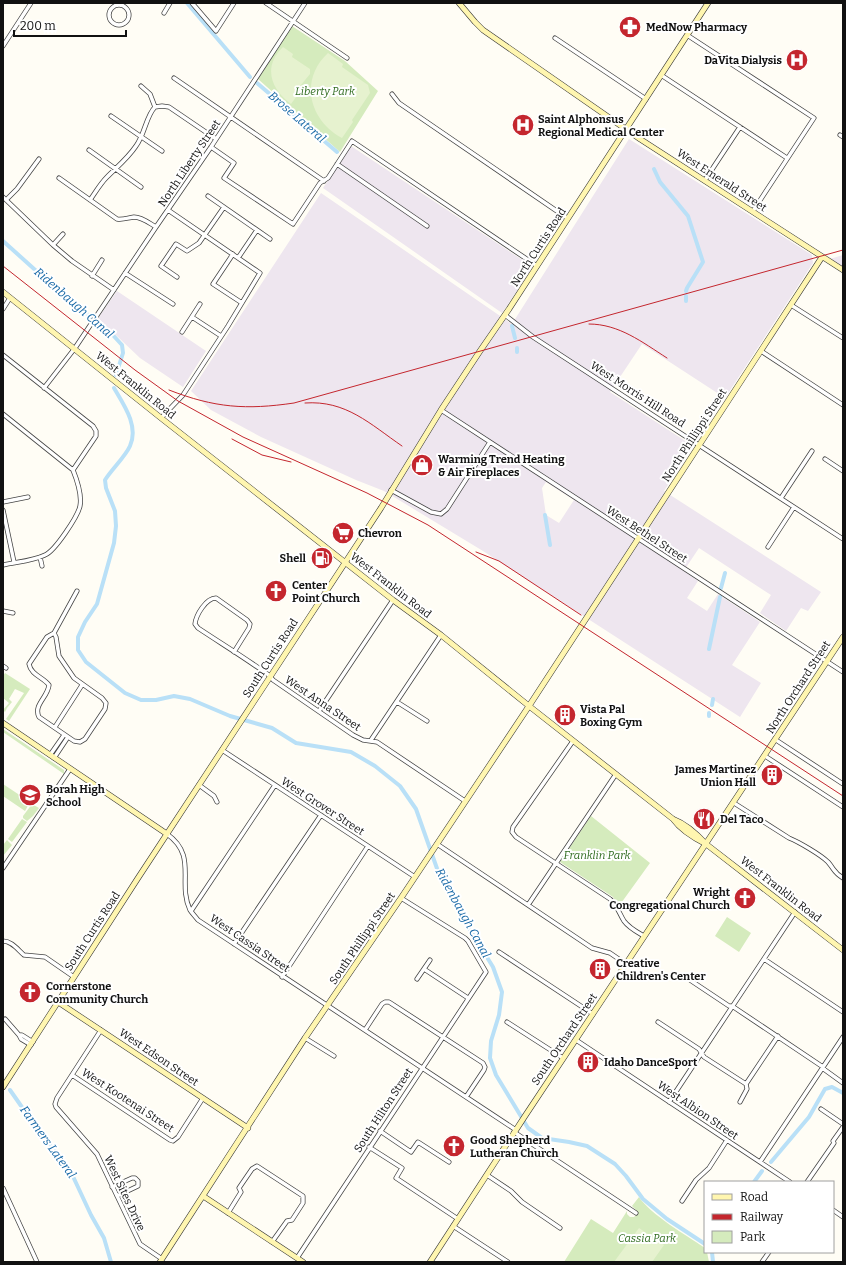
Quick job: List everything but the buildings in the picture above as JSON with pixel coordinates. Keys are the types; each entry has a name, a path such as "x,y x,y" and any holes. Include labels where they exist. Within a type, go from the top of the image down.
{"main road":[{"name":"West Emerald Street","path":"459,3 483,30 626,130 843,270"},
{"name":"North Curtis Road","path":"385,501 441,410 505,315 708,3"},
{"name":"North Phillippi Street","path":"582,624 822,257"},
{"name":"West Franklin Road","path":"3,292 161,418 441,635 528,706 673,819 680,822 698,835 706,844 843,950"},
{"name":"South Curtis Road","path":"3,1087 385,501"},
{"name":"South Phillippi Street","path":"161,1260 305,1038 402,898 582,624"},
{"name":"North Orchard Street","path":"770,748 843,637"},
{"path":"3,723 167,834"},
{"name":"South Orchard Street","path":"430,1262 563,1058 770,748"},
{"name":"West Edson Street","path":"58,1002 248,1128"},
{"path":"203,1196 303,1262"}],"street":[{"path":"3,46 31,3"},
{"path":"164,13 170,3"},
{"path":"192,3 216,31 234,3"},
{"path":"266,3 347,58"},
{"name":"North Liberty Street","path":"44,388 75,348 156,227 212,147 305,3"},
{"path":"109,4 113,7"},
{"path":"120,5 126,7 129,16 126,22 123,24 117,24 112,21 110,18 110,12 113,7 120,5"},
{"path":"687,35 814,118 753,211"},
{"path":"555,38 646,99"},
{"path":"661,75 788,158"},
{"path":"174,78 324,181"},
{"path":"141,86 150,94 156,107"},
{"path":"392,94 399,104 567,218"},
{"path":"90,200 106,178 131,154 142,137 149,115 156,107 169,107 216,139"},
{"path":"111,116 162,151"},
{"path":"705,180 740,127"},
{"path":"212,147 234,163 224,178 293,224 320,183 328,178 352,141 537,266"},
{"path":"89,150 141,187"},
{"path":"39,159 17,188 4,198 53,244 92,276 114,290"},
{"path":"336,164 427,226"},
{"path":"59,178 117,219 122,220 135,217 141,218 156,227"},
{"path":"208,196 270,239"},
{"path":"177,277 162,266 176,244 187,251 199,243 224,207"},
{"path":"161,418 183,395 260,273 168,210"},
{"path":"238,258 257,230"},
{"path":"53,244 63,234"},
{"path":"233,254 213,284 242,303"},
{"path":"92,276 102,260"},
{"path":"125,273 173,304"},
{"path":"3,309 10,298"},
{"path":"182,332 200,304"},
{"path":"791,305 843,338"},
{"name":"West Morris Hill Road","path":"505,315 533,337 843,539"},
{"path":"192,316 221,336"},
{"path":"761,351 843,405"},
{"path":"3,356 93,426 96,431 96,436 73,470"},
{"name":"West Bethel Street","path":"441,410 843,672"},
{"path":"3,414 73,470 80,498 78,512 51,552 40,557 3,564"},
{"path":"391,490 431,512 441,514 447,509 490,442"},
{"path":"781,498 812,451"},
{"path":"825,459 843,471"},
{"path":"3,502 28,497"},
{"path":"768,547 794,506"},
{"path":"3,510 14,562"},
{"path":"40,557 42,566"},
{"path":"54,633 59,656 74,678 102,698 106,704 85,739 78,742 66,736 38,714 38,707 48,691 49,685 31,670 29,664 46,637 54,633 77,592"},
{"name":"West Anna Street","path":"234,652 250,624 247,620 216,598 212,598 208,601 196,619 195,624 198,628 358,737 363,740 377,742 465,801"},
{"path":"318,711 394,600"},
{"path":"3,611 13,613"},
{"path":"371,740 441,635"},
{"path":"55,727 82,685"},
{"path":"397,702 427,721"},
{"path":"52,756 66,736"},
{"path":"776,740 843,784"},
{"path":"573,741 513,827 512,832 516,837 610,899 615,904 625,922 644,936"},
{"name":"West Grover Street","path":"222,750 415,877"},
{"path":"766,756 843,807"},
{"path":"3,868 70,769"},
{"path":"528,905 616,774"},
{"path":"199,785 214,796 217,802"},
{"path":"190,911 275,785"},
{"path":"734,803 789,838 797,841 827,862 834,872 843,878"},
{"path":"234,944 321,815"},
{"path":"167,834 178,844 182,851 186,898 190,911"},
{"path":"282,976 368,846"},
{"path":"435,846 592,948 610,953 626,964"},
{"name":"South Hilton Street","path":"297,1258 486,972 465,938 402,898"},
{"name":"West Cassia Street","path":"190,911 198,920 466,1097 636,1213"},
{"path":"669,1102 795,912"},
{"path":"3,941 7,941 18,948 24,955 45,957 74,977"},
{"path":"500,952 593,1014"},
{"path":"764,959 843,1012"},
{"path":"417,979 430,960"},
{"path":"424,969 468,998"},
{"path":"684,976 728,1006 732,1006 778,1036 823,1067 843,1083"},
{"path":"365,1030 382,1004 389,1002 483,1063 485,1067 484,1070 466,1097"},
{"path":"5,1019 21,1039 32,1043"},
{"path":"507,1022 563,1058"},
{"path":"658,1022 699,1049 704,1057 746,1084"},
{"name":"West Sites Drive","path":"101,1030 57,1098 55,1104 96,1153 139,1243 161,1260"},
{"path":"740,1102 747,1089 746,1084 778,1036"},
{"path":"760,1162 843,1037"},
{"path":"305,1038 334,1056"},
{"name":"West Albion Street","path":"576,1040 788,1181"},
{"name":"West Kootenai Street","path":"72,1076 167,1139 173,1141 178,1137 203,1098"},
{"path":"808,1181 834,1143 833,1142 843,1125 821,1109"},
{"path":"380,1131 411,1152 418,1142 449,1162"},
{"path":"682,1201 696,1180 709,1168 727,1140"},
{"path":"370,1147 402,1168 396,1178 458,1219"},
{"path":"228,1213 242,1192 239,1188 252,1169 257,1166 303,1196 303,1204 292,1220 287,1221 272,1242"},
{"path":"486,1175 511,1191 522,1202 560,1228"},
{"path":"112,1187 132,1178 135,1178 138,1181 138,1186 117,1196"},
{"path":"3,1188 37,1262"},
{"path":"834,1211 843,1217"},
{"path":"453,1226 508,1262"},
{"path":"762,1262 767,1253"}],"shaded area":[{"path":"629,139 812,255 813,263 725,398 642,344 610,392 693,446 664,491 821,592 808,611 801,608 786,631 760,613 771,595 699,548 687,566 684,571 698,581 687,598 707,611 718,594 760,622 732,665 761,683 740,717 483,551 384,491 261,437 211,410 191,391 321,193 512,324","holes":["546,482 574,500 559,523 546,515 542,488"]},
{"path":"351,146 533,267 502,313 323,188"},
{"path":"843,255 843,267 830,259"},
{"path":"117,291 206,351 183,387 140,358 98,318"}],"green space":[{"name":"Liberty Park","path":"292,26 345,61 378,91 340,152 258,79"},
{"path":"283,47 293,54 292,57 310,69 310,74 296,91 299,93 291,104 278,91 272,77 271,69 273,62"},
{"path":"328,53 343,64 342,67 368,85 370,93 342,138 322,121 315,110 312,99 311,87 313,75 319,64"},
{"path":"5,673 30,689 9,721 6,719 24,693 15,689 9,699 12,702 5,712 3,710 9,703 3,698 3,676"},
{"path":"3,729 64,770 64,774 3,732"},
{"path":"3,784 30,802 25,811 3,796"},
{"path":"32,804 39,808 27,821 23,818 23,816"},
{"name":"Franklin Park","path":"591,816 650,863 619,906 613,897 560,862"},
{"path":"22,819 27,822 12,842 8,839"},
{"path":"7,840 12,845 3,856 3,845"},
{"path":"727,917 751,933 739,952 715,936"},
{"name":"Cassia Park","path":"639,1197 660,1218 704,1247 704,1253 707,1253 709,1262 564,1262 591,1219 613,1233 627,1211 627,1214 630,1217 634,1217 636,1215 636,1210 632,1206"},
{"path":"639,1228 664,1245 652,1262 614,1262"}],"waterway":[{"name":"Brose Lateral","path":"187,3 250,77"},
{"name":"Brose Lateral","path":"257,83 337,152"},
{"path":"654,169 660,182 688,216 703,262 686,291"},
{"name":"Ridenbaugh Canal","path":"3,241 63,295 111,333 122,345 123,353 116,375"},
{"path":"686,296 686,301"},
{"path":"512,326 515,338"},
{"name":"Ridenbaugh Canal","path":"114,388 129,416 133,431 128,450 105,480 106,488 115,511 116,526 114,543 97,604 85,622 78,637 78,650 86,662 125,693 141,700 156,700 174,696 190,699 230,716 272,728 296,743 351,752 375,766 400,786 416,809 440,877 456,907 493,967 502,992 499,1015 491,1041 490,1058 496,1075 528,1128 542,1138 587,1146 615,1164 643,1199 667,1219 704,1243"},
{"path":"545,515 550,545"},
{"path":"721,588 725,573"},
{"path":"709,649 720,597"},
{"path":"712,705 713,699"},
{"path":"771,1162 809,1117 825,1089 832,1087 843,1093"},
{"name":"Farmers Lateral","path":"10,1090 40,1133 70,1170 91,1215 104,1238 111,1262"},
{"path":"755,1181 762,1171"},
{"name":"Ridenbaugh Canal","path":"712,1253 713,1262"}],"railway":[{"path":"169,390 201,401 231,406 245,407 294,403 843,250"},
{"path":"3,266 135,370 178,401 243,437 367,493 428,525 843,796"},
{"path":"589,324 610,327 630,335 667,358"},
{"path":"305,403 320,403 345,409 368,422 402,446"},
{"path":"232,439 262,455 291,462"},
{"path":"476,552 499,561 581,615"}],"place":[{"name":"MedNow Pharmacy","path":"630,27"},
{"name":"DaVita Dialysis","path":"797,60"},
{"name":"Saint Alphonsus Regional Medical Center","path":"523,125"},
{"name":"Warming Trend Heating & Air Fireplaces","path":"422,465"},
{"name":"Chevron","path":"343,533"},
{"name":"Shell","path":"322,558"},
{"name":"Center Point Church","path":"276,591"},
{"name":"Vista Pal Boxing Gym","path":"565,715"},
{"name":"James Martinez Union Hall","path":"772,775"},
{"name":"Borah High School","path":"30,795"},
{"name":"Del Taco","path":"704,819"},
{"name":"Wright Congregational Church","path":"745,898"},
{"name":"Creative Children's Center","path":"600,969"},
{"name":"Cornerstone Community Church","path":"30,992"},
{"name":"Idaho DanceSport","path":"588,1062"},
{"name":"Good Shepherd Lutheran Church","path":"454,1146"}]}
